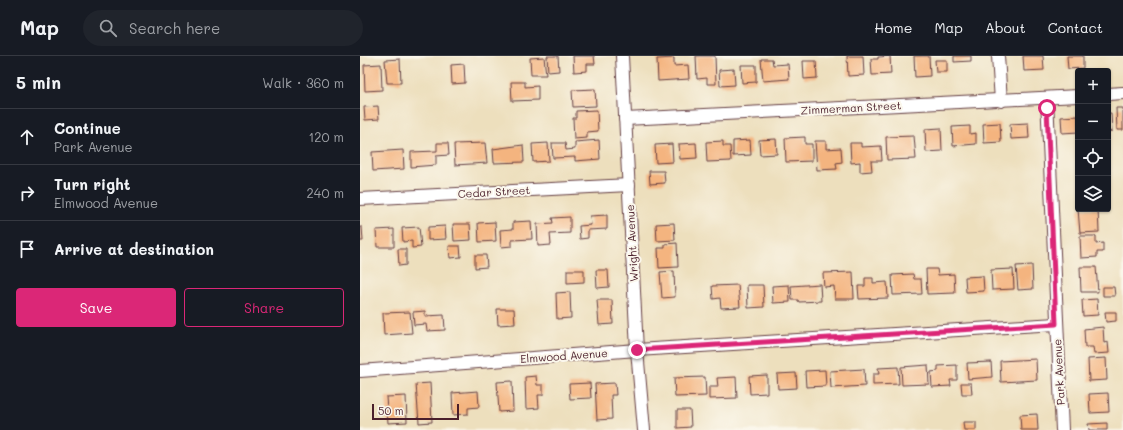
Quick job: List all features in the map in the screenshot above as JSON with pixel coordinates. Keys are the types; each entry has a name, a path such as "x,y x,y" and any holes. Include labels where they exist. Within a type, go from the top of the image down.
{"street":[{"name":"Wright Avenue","path":"622,56 637,350 644,430"},
{"path":"998,56 1001,101"},
{"path":"1111,94 1123,93"},
{"name":"Zimmerman Street","path":"625,119 1075,96"},
{"name":"Park Avenue","path":"1047,98 1056,324 1062,430"},
{"name":"Cedar Street","path":"360,199 629,185"},
{"name":"Elmwood Avenue","path":"360,371 637,350 1056,324"}],"building":[{"path":"547,56 558,56 559,71 548,72"},
{"path":"573,56 594,56 595,64 587,64 587,71 574,72"},
{"path":"696,56 715,56 716,84 707,84 707,78 697,79"},
{"path":"847,56 863,56 864,75 848,76"},
{"path":"890,56 891,74 872,75 871,59"},
{"path":"914,56 929,56 930,76 915,77"},
{"path":"954,56 971,56 971,61 954,62"},
{"path":"1023,56 1043,56 1044,70 1024,71"},
{"path":"1067,56 1083,56 1083,68 1068,69"},
{"path":"544,57 546,75 531,75 530,58"},
{"path":"674,58 674,66 688,65 689,79 658,81 657,59"},
{"path":"400,59 401,83 387,83 385,60"},
{"path":"761,59 772,59 773,65 788,64 789,79 763,81"},
{"path":"935,60 947,60 947,72 936,72"},
{"path":"803,61 816,61 817,78 804,79"},
{"path":"381,64 382,90 365,91 364,65"},
{"path":"464,64 465,83 452,84 451,65"},
{"path":"741,65 756,65 756,82 742,83"},
{"path":"734,69 735,85 720,86 719,70"},
{"path":"511,82 525,82 525,87 538,86 538,100 512,101"},
{"path":"595,89 596,106 573,107 572,90"},
{"path":"378,106 379,119 365,120 364,107"},
{"path":"1116,108 1123,108 1123,130 1117,130"},
{"path":"597,110 598,131 587,132 587,138 574,139 573,118 576,118 576,111"},
{"path":"1075,116 1075,132 1062,133 1061,117"},
{"path":"1000,123 1001,142 984,143 983,124"},
{"path":"1028,123 1029,138 1011,139 1010,124"},
{"path":"970,126 970,134 976,133 976,144 953,146 952,127"},
{"path":"941,128 942,151 926,152 925,129"},
{"path":"914,136 916,159 887,160 886,137"},
{"path":"805,137 805,144 812,144 812,161 786,162 785,138"},
{"path":"776,139 777,154 760,155 759,140"},
{"path":"599,140 600,159 575,161 575,157 553,158 552,143 565,143 566,150 575,149 575,142"},
{"path":"750,140 751,155 733,156 733,141"},
{"path":"723,141 723,146 730,146 731,161 707,162 706,142"},
{"path":"815,141 826,141 826,149 841,148 842,162 836,163 837,169 817,170"},
{"path":"437,143 448,143 449,155 436,156 436,165 411,167 411,152 437,151"},
{"path":"485,143 487,163 455,165 454,144"},
{"path":"548,143 549,161 533,162 532,144"},
{"path":"696,143 697,158 680,159 679,144"},
{"path":"850,143 861,143 861,147 881,146 882,161 871,161 872,171 860,172 860,162 851,163"},
{"path":"672,144 673,162 656,163 655,145"},
{"path":"523,145 524,162 494,163 493,149"},
{"path":"403,150 404,169 373,171 372,152"},
{"path":"649,171 664,171 665,183 650,184"},
{"path":"1078,212 1098,212 1099,232 1080,233"},
{"path":"607,215 607,229 588,230 588,238 580,239 579,226 591,225 590,216"},
{"path":"570,217 570,233 550,234 551,245 538,246 537,224 553,223 552,218"},
{"path":"531,221 532,239 512,240 512,246 501,247 500,230 513,229 513,222"},
{"path":"495,222 496,241 479,242 478,223"},
{"path":"674,223 675,240 657,241 656,224"},
{"path":"453,224 470,224 471,240 454,241"},
{"path":"445,226 446,239 428,240 428,227"},
{"path":"360,227 362,227 363,241 360,241"},
{"path":"419,227 421,247 412,248 412,241 403,242 402,228"},
{"path":"394,229 394,247 377,247 376,230"},
{"path":"1080,236 1096,236 1096,244 1103,243 1103,252 1097,252 1097,257 1081,258"},
{"path":"677,243 678,267 659,268 658,248 665,248 665,244"},
{"path":"449,246 460,246 461,257 450,258"},
{"path":"398,249 406,249 406,265 399,266"},
{"path":"475,255 486,255 487,267 475,268"},
{"path":"1032,265 1033,289 1018,290 1016,266"},
{"path":"1080,267 1096,267 1098,292 1081,292"},
{"path":"926,269 937,269 938,275 954,274 955,293 927,294"},
{"path":"1013,269 1014,289 992,290 991,270"},
{"path":"567,270 584,270 584,282 567,283"},
{"path":"596,270 608,270 609,287 597,288"},
{"path":"674,271 675,297 662,298 660,272"},
{"path":"853,272 854,299 835,299 834,286 824,287 823,273"},
{"path":"913,274 914,279 921,279 922,294 893,295 892,275"},
{"path":"983,276 984,291 966,292 965,277"},
{"path":"865,278 873,278 873,283 887,282 888,298 859,299 858,286 865,286"},
{"path":"820,284 821,301 799,302 798,300 792,300 791,286"},
{"path":"738,285 740,307 721,308 720,298 713,299 712,286"},
{"path":"747,285 763,285 764,307 748,308"},
{"path":"789,285 790,302 773,303 772,286"},
{"path":"1103,287 1114,287 1115,296 1103,296"},
{"path":"570,292 571,318 557,319 556,293"},
{"path":"1097,299 1098,315 1083,316 1082,300"},
{"path":"597,300 612,300 613,324 599,325"},
{"path":"497,309 514,309 515,324 498,325"},
{"path":"425,311 425,316 444,315 445,330 427,331 426,324 414,325 413,312"},
{"path":"410,312 412,333 384,335 383,313"},
{"path":"1105,312 1116,312 1116,321 1106,322"},
{"path":"1103,327 1104,343 1108,342 1109,353 1094,354 1093,347 1085,347 1084,329"},
{"path":"1106,358 1107,380 1089,381 1088,359"},
{"path":"1036,359 1037,380 1001,382 1000,361"},
{"path":"991,362 992,377 968,379 967,363"},
{"path":"928,365 929,384 902,385 901,367"},
{"path":"957,365 957,380 950,380 951,386 932,387 931,372 938,371 938,366"},
{"path":"898,367 899,384 873,385 873,374 879,374 878,368"},
{"path":"864,369 865,386 831,388 830,371"},
{"path":"825,370 826,386 806,387 805,371"},
{"path":"796,373 797,388 778,389 777,374"},
{"path":"767,375 767,393 750,394 749,376"},
{"path":"536,376 537,385 543,385 543,395 538,395 539,408 526,409 525,377"},
{"path":"705,377 706,396 675,397 674,378"},
{"path":"736,377 737,398 709,399 709,387 718,387 717,378"},
{"path":"512,381 513,411 499,412 497,382"},
{"path":"430,383 432,422 419,423 416,384"},
{"path":"590,383 591,398 570,399 569,384"},
{"path":"615,383 616,395 611,395 612,419 597,420 595,384"},
{"path":"961,383 971,383 972,394 962,394"},
{"path":"478,391 479,407 468,408 468,414 453,415 452,393"},
{"path":"1108,393 1109,412 1090,413 1089,394"},
{"path":"406,396 407,422 388,423 386,397"},
{"path":"677,410 690,410 691,427 677,428"},
{"path":"1037,414 1038,430 1021,430 1020,415"},
{"path":"963,422 976,422 976,430 964,430"},
{"path":"1107,423 1107,430 1089,430 1088,424"}],"route":[{"path":"637,350 1056,324 1047,108"}]}
